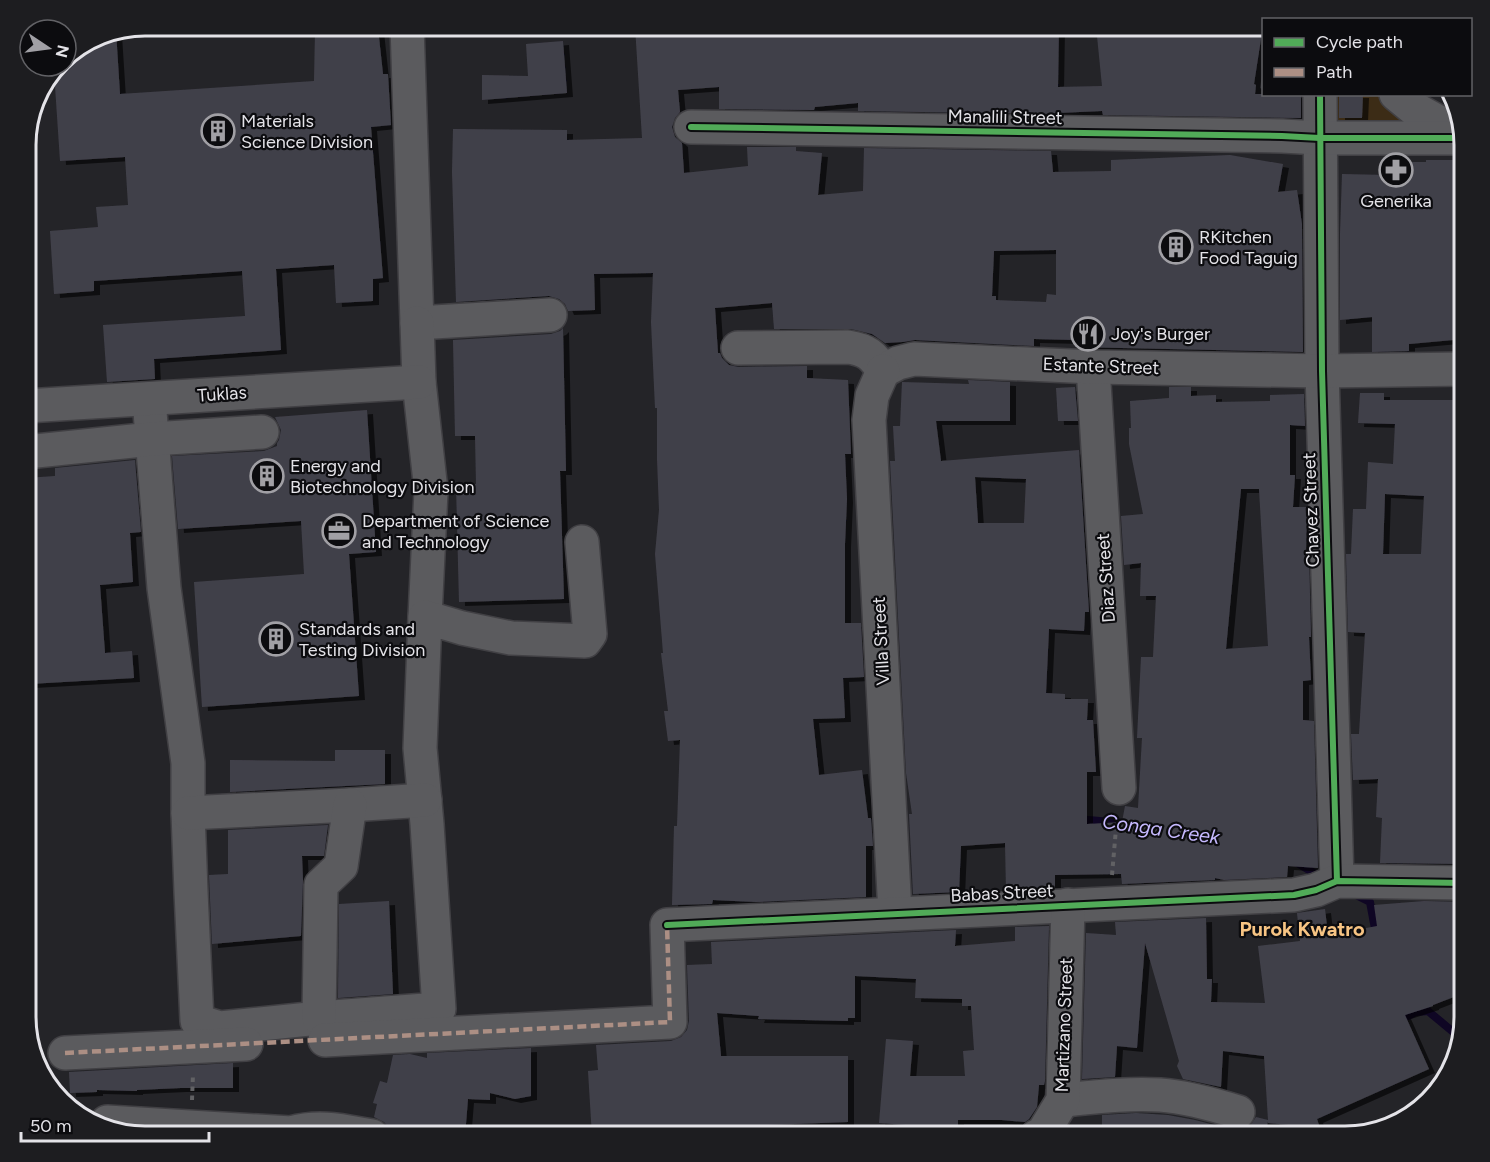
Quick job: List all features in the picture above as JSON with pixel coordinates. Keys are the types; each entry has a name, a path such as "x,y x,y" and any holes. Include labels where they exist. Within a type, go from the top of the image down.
{"street":[{"path":"149,399 164,588 188,763 197,1020 220,1028 439,1009 420,748 431,491 418,382 407,36"},
{"name":"Chavez Street","path":"1320,96 1330,884"},
{"path":"1398,96 1413,108 1453,132"},
{"name":"Manalili Street","path":"691,127 1320,138 1453,137"},
{"path":"417,323 550,315"},
{"path":"738,348 858,348 873,356 883,371"},
{"name":"Estante Street","path":"883,371 898,363 914,359 1093,367 1322,371 1454,369"},
{"name":"Diaz Street","path":"1093,367 1118,799"},
{"name":"Villa Street","path":"883,371 872,396 869,420 895,914"},
{"name":"Tuklas","path":"36,405 418,382"},
{"path":"36,451 152,439 262,432"},
{"path":"425,617 462,628 511,638 585,641 590,634 582,542"},
{"path":"188,813 425,800"},
{"path":"319,1018 321,885 341,866 350,805"},
{"name":"Babas Street","path":"194,1046 670,1022 667,925 1294,895 1330,884 1454,883"},
{"name":"Martizano Street","path":"1047,1126 1063,1100 1068,905"},
{"path":"65,1053 194,1046"},
{"path":"1063,1100 1162,1095 1203,1102 1238,1112"},
{"path":"121,1123 174,1126"}],"path":[{"path":"1110,903 1118,799"},
{"path":"191,1126 194,1046"}],"shaded area":[{"path":"1330,96 1397,96 1440,129 1329,127"}],"building":[{"path":"315,36 379,36 383,74 388,74 391,125 371,127 383,278 373,279 373,301 336,303 334,265 276,269 281,350 154,359 155,379 107,382 103,325 245,316 242,271 94,281 94,291 54,294 50,231 98,227 96,207 128,205 125,157 60,161 55,83 59,78 78,78 78,59 103,44 117,40 120,94 314,81"},
{"path":"636,36 1059,36 1058,87 1102,86 1097,36 1261,36 1254,84 1256,85 1255,94 1301,96 1301,118 1103,115 1102,111 1058,114 858,111 858,103 815,107 814,110 719,109 719,87 678,90 680,112 672,127 675,137 682,143 684,173 748,166 747,147 796,147 796,151 822,153 818,195 863,191 864,148 1051,151 1053,172 1111,171 1111,160 1230,155 1283,164 1278,192 1297,190 1302,224 1303,352 1075,347 1075,340 1034,339 1034,346 915,340 885,343 872,334 851,329 774,329 772,303 715,308 718,353 729,365 738,367 807,366 807,378 848,380 851,454 845,454 847,499 845,623 861,623 864,677 843,678 845,718 813,719 819,775 862,770 868,818 871,818 873,846 866,846 866,897 756,902 713,900 712,904 672,905 674,826 677,826 680,740 668,741 664,711 668,711 661,653 663,653 655,554 659,510 657,408 655,408 651,322 653,273 594,274 595,310 568,311 559,299 549,296 456,302 453,129 567,130 567,140 642,138","holes":["1056,250 1056,295 1047,294 1046,302 996,300 996,296 992,296 994,251"]},
{"path":"563,41 567,93 482,100 482,75 528,76 526,44"},
{"path":"1339,96 1363,96 1362,118 1339,118"},
{"path":"1426,160 1454,160 1454,340 1409,344 1409,351 1372,352 1372,317 1340,320 1342,174 1387,175 1387,162 1426,162"},
{"path":"563,328 566,471 560,471 564,599 459,602 456,485 476,484 475,436 455,436 453,340 551,334"},
{"path":"968,380 1010,382 1010,421 936,421 941,461 1079,450 1089,612 1085,612 1084,631 1049,629 1046,693 1065,694 1065,699 1088,699 1087,720 1093,720 1096,772 1087,772 1087,824 1122,822 1125,806 1138,808 1142,738 1137,738 1141,657 1153,657 1156,596 1140,596 1141,563 1124,565 1121,516 1143,514 1129,444 1130,401 1169,398 1169,387 1191,387 1191,396 1216,395 1216,402 1270,401 1270,395 1304,394 1305,426 1290,425 1290,475 1295,475 1293,507 1307,507 1306,552 1309,552 1311,680 1303,681 1303,720 1314,721 1318,868 1288,866 1287,877 1224,880 1215,878 1215,880 1122,884 1121,874 1055,875 1055,888 1006,890 1005,843 961,846 959,892 913,894 909,814 912,814 906,773 890,461 895,461 893,426 900,426 902,382 969,384","holes":["975,477 1026,479 1024,523 978,523","1241,489 1259,489 1268,646 1226,649"]},
{"path":"1075,387 1078,421 1058,421 1056,388"},
{"path":"1360,393 1384,393 1384,400 1454,400 1454,864 1380,863 1382,818 1376,817 1378,779 1353,780 1351,734 1359,734 1365,633 1348,632 1346,554 1351,554 1353,509 1366,509 1368,462 1393,464 1395,424 1358,423","holes":["1385,494 1424,496 1421,554 1383,554"]},
{"path":"367,410 376,552 349,554 359,696 202,707 194,582 304,574 301,521 178,529 172,456 264,451 277,446 279,440 281,430 275,417"},
{"path":"135,460 141,532 130,533 133,582 100,585 105,653 132,651 134,678 36,684 36,477 55,476 55,468"},
{"path":"335,750 385,750 385,784 230,792 230,760 335,761"},
{"path":"328,825 324,856 302,856 301,936 212,944 209,875 228,874 228,830"},
{"path":"389,901 393,994 338,998 339,904"},
{"path":"1424,901 1454,902 1454,997 1405,1015 1429,1069 1317,1119 1319,1126 1268,1123 1268,1121 1267,1126 1250,1126 1256,1117 1268,1120 1264,1056 1223,1051 1221,1087 1183,1079 1177,1066 1179,1061 1145,943 1137,1048 1117,1046 1115,1077 1082,1079 1086,933 1116,935 1115,922 1206,918 1207,979 1212,979 1211,1002 1265,1003 1258,946 1300,941 1297,913 1325,909 1328,935 1377,926 1374,905"},
{"path":"1049,926 1045,1081 1044,1085 1039,1085 1037,1107 1025,1122 958,1120 958,1126 879,1123 886,1039 913,1041 910,1076 965,1076 963,1051 974,1050 971,1006 962,1006 962,999 915,998 916,979 855,976 855,1018 848,1018 848,1021 758,1019 759,1016 717,1013 721,1056 848,1056 848,1122 740,1126 591,1126 588,1071 598,1070 596,1045 671,1041 681,1037 687,1030 689,1021 687,965 712,964 711,942 956,930 955,946 1015,941 1015,927"},
{"path":"531,1048 531,1096 515,1099 490,1093 490,1100 468,1099 466,1126 387,1126 374,1117 377,1104 373,1103 380,1081 387,1083 393,1055 410,1054 427,1058 427,1053"},
{"path":"233,1063 233,1088 97,1090 97,1092 70,1093 69,1072"},
{"path":"1136,1113 1195,1120 1218,1126 1102,1126 1102,1115"}],"waterway":[{"name":"Conga Creek","path":"1077,819 1122,823"},
{"name":"Conga Creek","path":"1296,862 1322,878"},
{"name":"Conga Creek","path":"1354,894 1370,902 1376,934"},
{"name":"Conga Creek","path":"1403,1007 1406,1017 1416,1012 1428,1011 1453,1032"}],"marked path":[{"path":"65,1053 670,1022 667,925"}],"cycle path":[{"path":"1320,96 1322,371 1337,881"},
{"path":"691,127 1320,138 1454,138"},
{"path":"667,925 1294,895 1316,890 1337,881 1454,883"}],"place":[{"name":"Materials Science Division","path":"218,131"},
{"name":"Generika","path":"1396,170"},
{"name":"RKitchen Food Taguig","path":"1176,247"},
{"name":"Joy's Burger","path":"1088,334"},
{"name":"Energy and Biotechnology Division","path":"267,476"},
{"name":"Department of Science and Technology","path":"339,531"},
{"name":"Standards and Testing Division","path":"276,639"}],"district":[{"name":"Purok Kwatro","path":"1302,929"}]}
